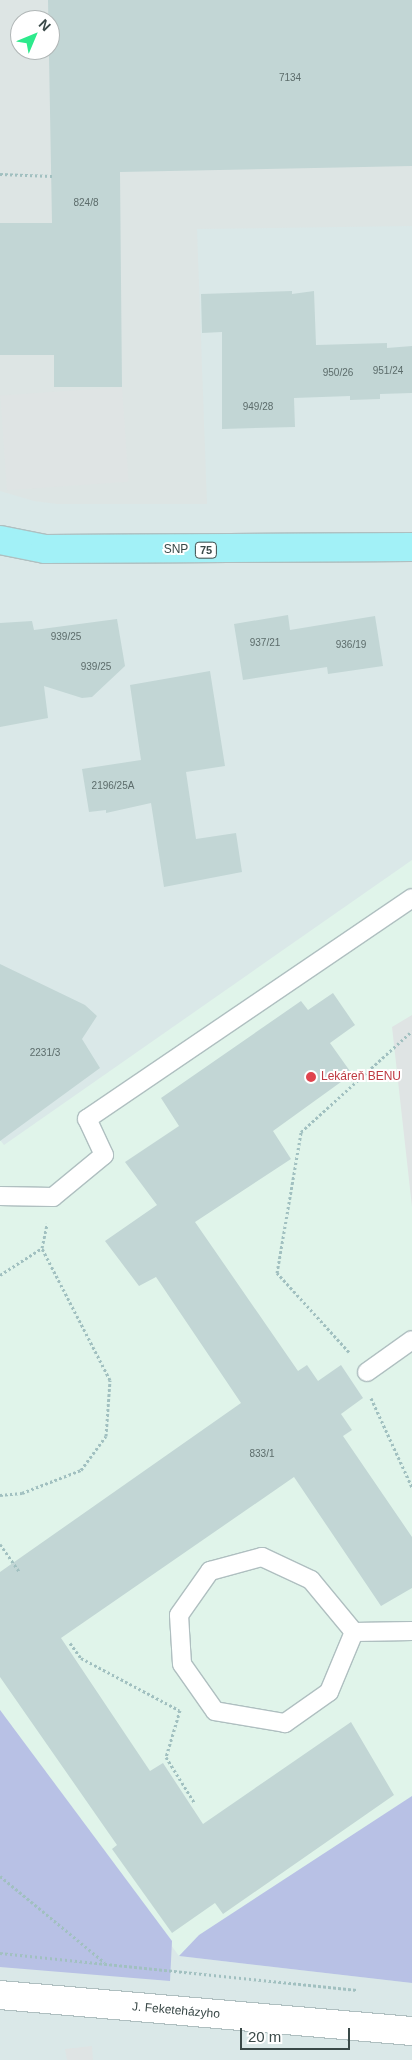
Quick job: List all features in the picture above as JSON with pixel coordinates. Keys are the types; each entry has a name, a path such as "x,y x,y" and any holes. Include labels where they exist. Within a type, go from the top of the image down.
{"main road":[{"name":"SNP","path":"0,540 45,549 412,547"}],"street":[{"name":"J. Feketeházyho","path":"0,1995 412,2031"}],"lane":[{"path":"0,1196 52,1197 104,1155 86,1119 412,898"},
{"path":"367,1372 412,1340"},
{"path":"262,1557 311,1580 354,1632 329,1692 284,1723 215,1711 182,1664 179,1615 210,1571 262,1557"},
{"path":"354,1632 412,1631"}],"path":[{"path":"0,174 52,176"},
{"path":"412,1031 301,1132 278,1273 367,1372 372,1400 412,1487"},
{"path":"0,1495 22,1493 81,1470 106,1436 110,1380 42,1248 52,1197"},
{"path":"0,1275 42,1248"},
{"path":"0,1544 19,1571"},
{"path":"70,1643 81,1658 180,1710"},
{"path":"194,1802 166,1757 180,1710 203,1694"},
{"path":"0,1876 105,1963"},
{"path":"0,1953 363,1991"}],"shaded area":[{"path":"0,0 412,0 412,2060 0,2060"},
{"path":"0,0 412,0 412,226 197,229 207,504 57,504 34,501 0,491"},
{"path":"122,387 129,482 7,490 0,396"},
{"path":"412,860 412,1983 179,1956 0,1710 0,1140 4,1145"},
{"path":"412,1015 412,1207 392,1027"},
{"path":"0,1710 172,1941 170,1981 0,1967"},
{"path":"412,1796 412,1983 179,1956 199,1935"},
{"path":"92,2046 93,2060 67,2060 65,2049"}],"building":[{"path":"48,0 412,0 412,166 120,172 122,387 54,387 54,355 0,355 0,223 52,223 49,60 60,60 60,10 48,10"},
{"path":"292,291 292,294 314,291 316,345 387,343 387,348 412,346 412,393 380,394 380,399 350,400 350,396 294,398 295,427 222,429 222,332 202,333 201,294"},
{"path":"288,615 290,630 375,616 383,666 328,674 327,667 243,680 234,624"},
{"path":"117,619 125,666 92,697 82,698 44,686 48,718 0,727 0,623 32,621 34,630"},
{"path":"210,671 225,766 186,772 196,839 236,833 242,872 164,887 151,803 106,813 106,810 89,812 82,769 141,760 130,685"},
{"path":"0,964 85,1005 97,1016 82,1039 100,1068 0,1141"},
{"path":"333,993 355,1025 330,1043 352,1074 273,1131 291,1159 195,1222 298,1371 307,1365 318,1381 341,1365 363,1398 341,1414 352,1430 343,1436 412,1537 412,1588 381,1606 294,1477 61,1638 150,1771 163,1763 203,1824 351,1722 394,1795 223,1914 215,1903 172,1933 112,1849 117,1845 0,1677 0,1572 241,1403 156,1277 139,1286 105,1241 157,1205 125,1162 179,1126 161,1098 301,1001 308,1010"}],"place":[{"name":"Lekáreň BENU","path":"311,1077"}]}
